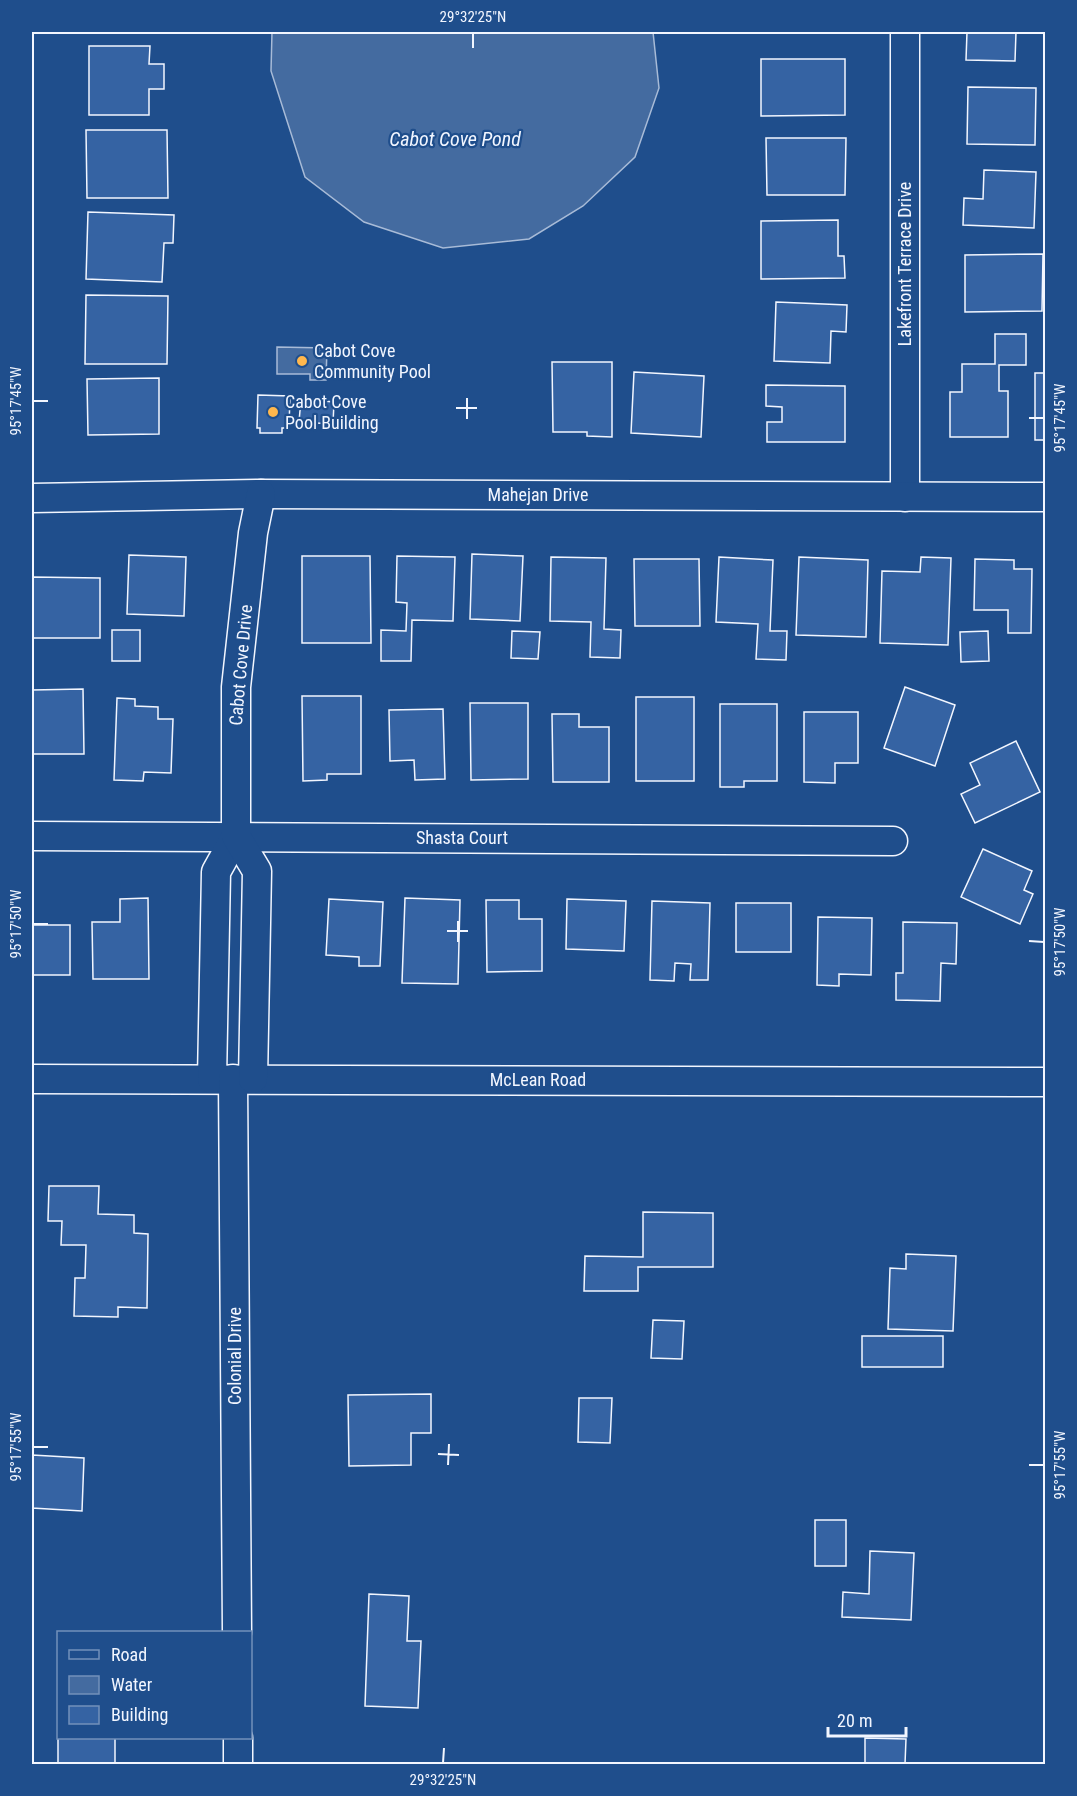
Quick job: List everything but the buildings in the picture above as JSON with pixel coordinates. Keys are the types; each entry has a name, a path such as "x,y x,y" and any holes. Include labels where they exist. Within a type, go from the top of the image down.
{"street":[{"name":"Lakefront Terrace Drive","path":"905,32 905,497"},
{"name":"Mahejan Drive","path":"32,498 261,494 1046,497"},
{"name":"Cabot Cove Drive","path":"233,1079 216,872 236,836 236,687 254,533 261,494"},
{"name":"Shasta Court","path":"32,836 893,841"},
{"path":"233,1079 257,871 236,836"},
{"name":"McLean Road","path":"32,1079 1046,1082"},
{"name":"Colonial Drive","path":"233,1079 237,1631"},
{"path":"238,1739 238,1764"}],"water":[{"name":"Cabot Cove Pond","path":"272,32 653,32 659,88 635,157 583,206 529,239 443,248 364,222 305,177 271,71"},
{"name":"Cabot Cove Community Pool","path":"277,347 327,348 326,380 310,380 310,374 277,374"}],"place":[{"name":"Cabot Cove Community Pool","path":"302,361"},
{"name":"Cabot Cove Pool Building","path":"273,412"}]}
